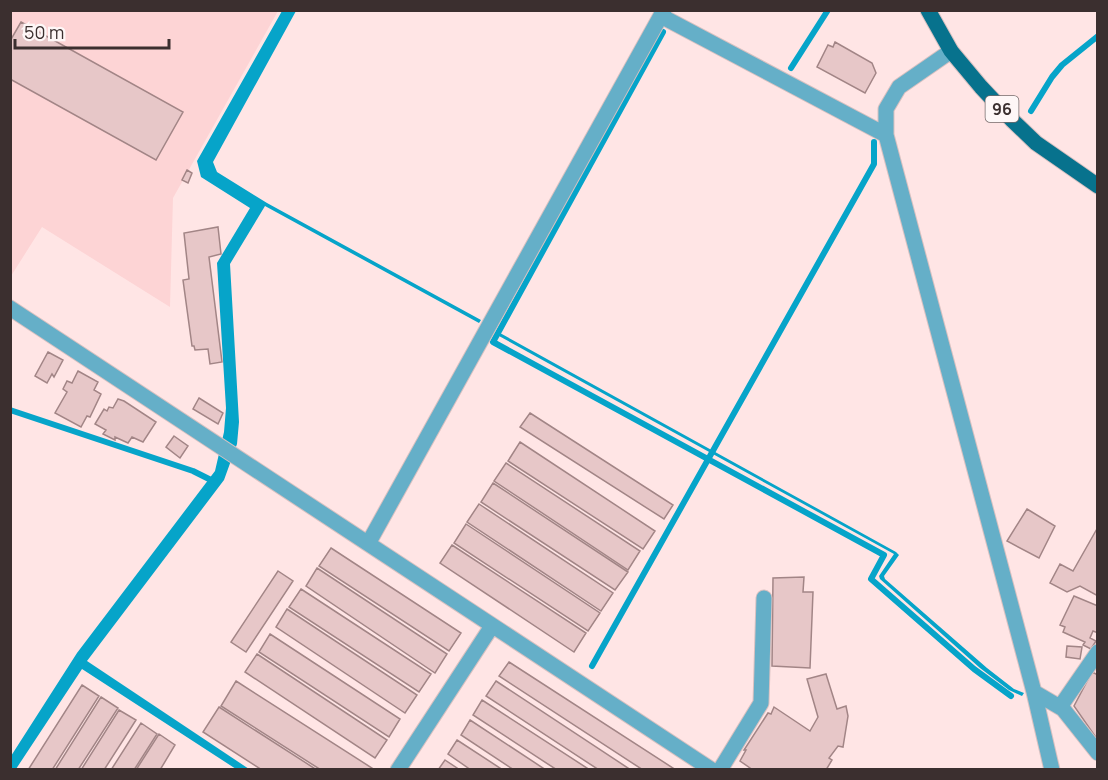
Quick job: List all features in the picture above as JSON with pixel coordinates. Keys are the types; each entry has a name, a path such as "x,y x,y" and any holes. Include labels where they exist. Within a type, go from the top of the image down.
{"main road":[{"name":"96","path":"928,10 951,51 981,87 1036,143 1098,186"}],"street":[{"path":"369,542 662,13 886,135"},
{"path":"951,51 900,87 886,109 886,135 1034,692 1052,770"},
{"path":"10,308 369,542 492,626 712,770"},
{"path":"720,770 761,703 764,598"},
{"path":"398,770 492,626"},
{"path":"1060,706 1098,652"},
{"path":"1034,692 1060,706 1098,753"}],"shaded area":[{"path":"11,11 278,11 173,198 170,307 42,227 11,276"}],"water":[{"path":"282,11 296,11 213,162 217,172 267,203 481,320 479,323 265,206 230,264 239,422 237,444 224,480 87,661 249,769 236,769 82,669 16,769 11,770 11,756 77,653 215,471 224,432 226,408 217,263 250,208 201,177 197,161"},
{"path":"500,333 896,552 899,555 884,576 885,579 987,668 1014,689 1024,693 1022,696 1009,690 980,668 880,579 879,576 894,554 499,336"}],"building":[{"path":"21,22 183,112 156,160 10,79 10,41"},
{"path":"835,42 872,63 876,73 865,93 817,67 828,45 833,47"},
{"path":"187,170 192,173 188,183 182,180"},
{"path":"218,227 221,254 209,257 222,362 210,364 208,349 195,350 192,346 183,280 189,279 184,233"},
{"path":"48,352 63,360 54,377 52,374 47,383 35,376"},
{"path":"78,371 98,382 94,390 101,394 90,417 87,416 81,427 55,413 67,392 63,389 67,381 72,383"},
{"path":"199,398 223,413 218,424 193,409"},
{"path":"118,399 156,422 143,442 132,437 128,443 115,437 115,440 103,434 106,430 95,424 104,409 107,411 109,407 113,408"},
{"path":"530,413 673,505 664,519 520,427"},
{"path":"174,436 188,446 180,458 166,447"},
{"path":"520,442 655,531 643,549 508,461"},
{"path":"506,463 640,551 628,570 494,481"},
{"path":"493,483 628,572 615,590 481,502"},
{"path":"479,504 613,593 601,611 467,522"},
{"path":"1027,509 1055,526 1039,558 1007,541"},
{"path":"466,524 600,613 588,631 454,543"},
{"path":"1098,527 1098,596 1080,586 1067,592 1050,583 1060,564 1073,571"},
{"path":"452,545 586,633 574,652 440,563"},
{"path":"331,548 461,633 449,651 319,566"},
{"path":"317,568 447,654 435,673 306,586"},
{"path":"278,571 293,581 246,652 231,642"},
{"path":"804,577 803,592 813,592 810,668 772,666 773,578"},
{"path":"301,589 431,674 419,692 289,607"},
{"path":"1074,596 1098,606 1098,633 1093,631 1090,638 1096,641 1091,649 1083,645 1085,642 1063,632 1065,627 1060,625"},
{"path":"287,609 417,695 405,713 276,627"},
{"path":"270,634 400,719 389,737 259,652"},
{"path":"1067,646 1082,647 1080,659 1066,657"},
{"path":"257,654 387,740 375,758 245,672"},
{"path":"509,662 676,770 643,770 499,676"},
{"path":"1092,672 1098,675 1097,739 1074,706"},
{"path":"826,674 837,709 846,706 848,716 843,747 838,746 829,758 832,760 826,770 753,770 740,761 746,750 744,750 774,707 810,731 818,717 807,679"},
{"path":"236,681 375,770 321,770 221,706"},
{"path":"496,681 631,770 599,770 486,696"},
{"path":"82,685 99,696 52,770 28,770"},
{"path":"101,697 118,708 78,770 55,770"},
{"path":"482,700 590,770 557,770 473,715"},
{"path":"219,707 317,770 262,770 203,732"},
{"path":"119,710 136,720 104,770 81,770"},
{"path":"470,720 546,770 514,770 461,735"},
{"path":"141,723 157,734 134,770 111,770"},
{"path":"159,734 175,745 160,770 136,770"},
{"path":"457,740 503,770 471,770 448,754"},
{"path":"445,760 460,770 438,770"}],"waterway":[{"path":"791,68 828,10"},
{"path":"663,32 493,342 884,555 871,579 974,669 1011,696"},
{"path":"1031,111 1062,65 1098,36"},
{"path":"592,666 874,164 874,142"},
{"path":"10,410 193,471 215,482"}]}
